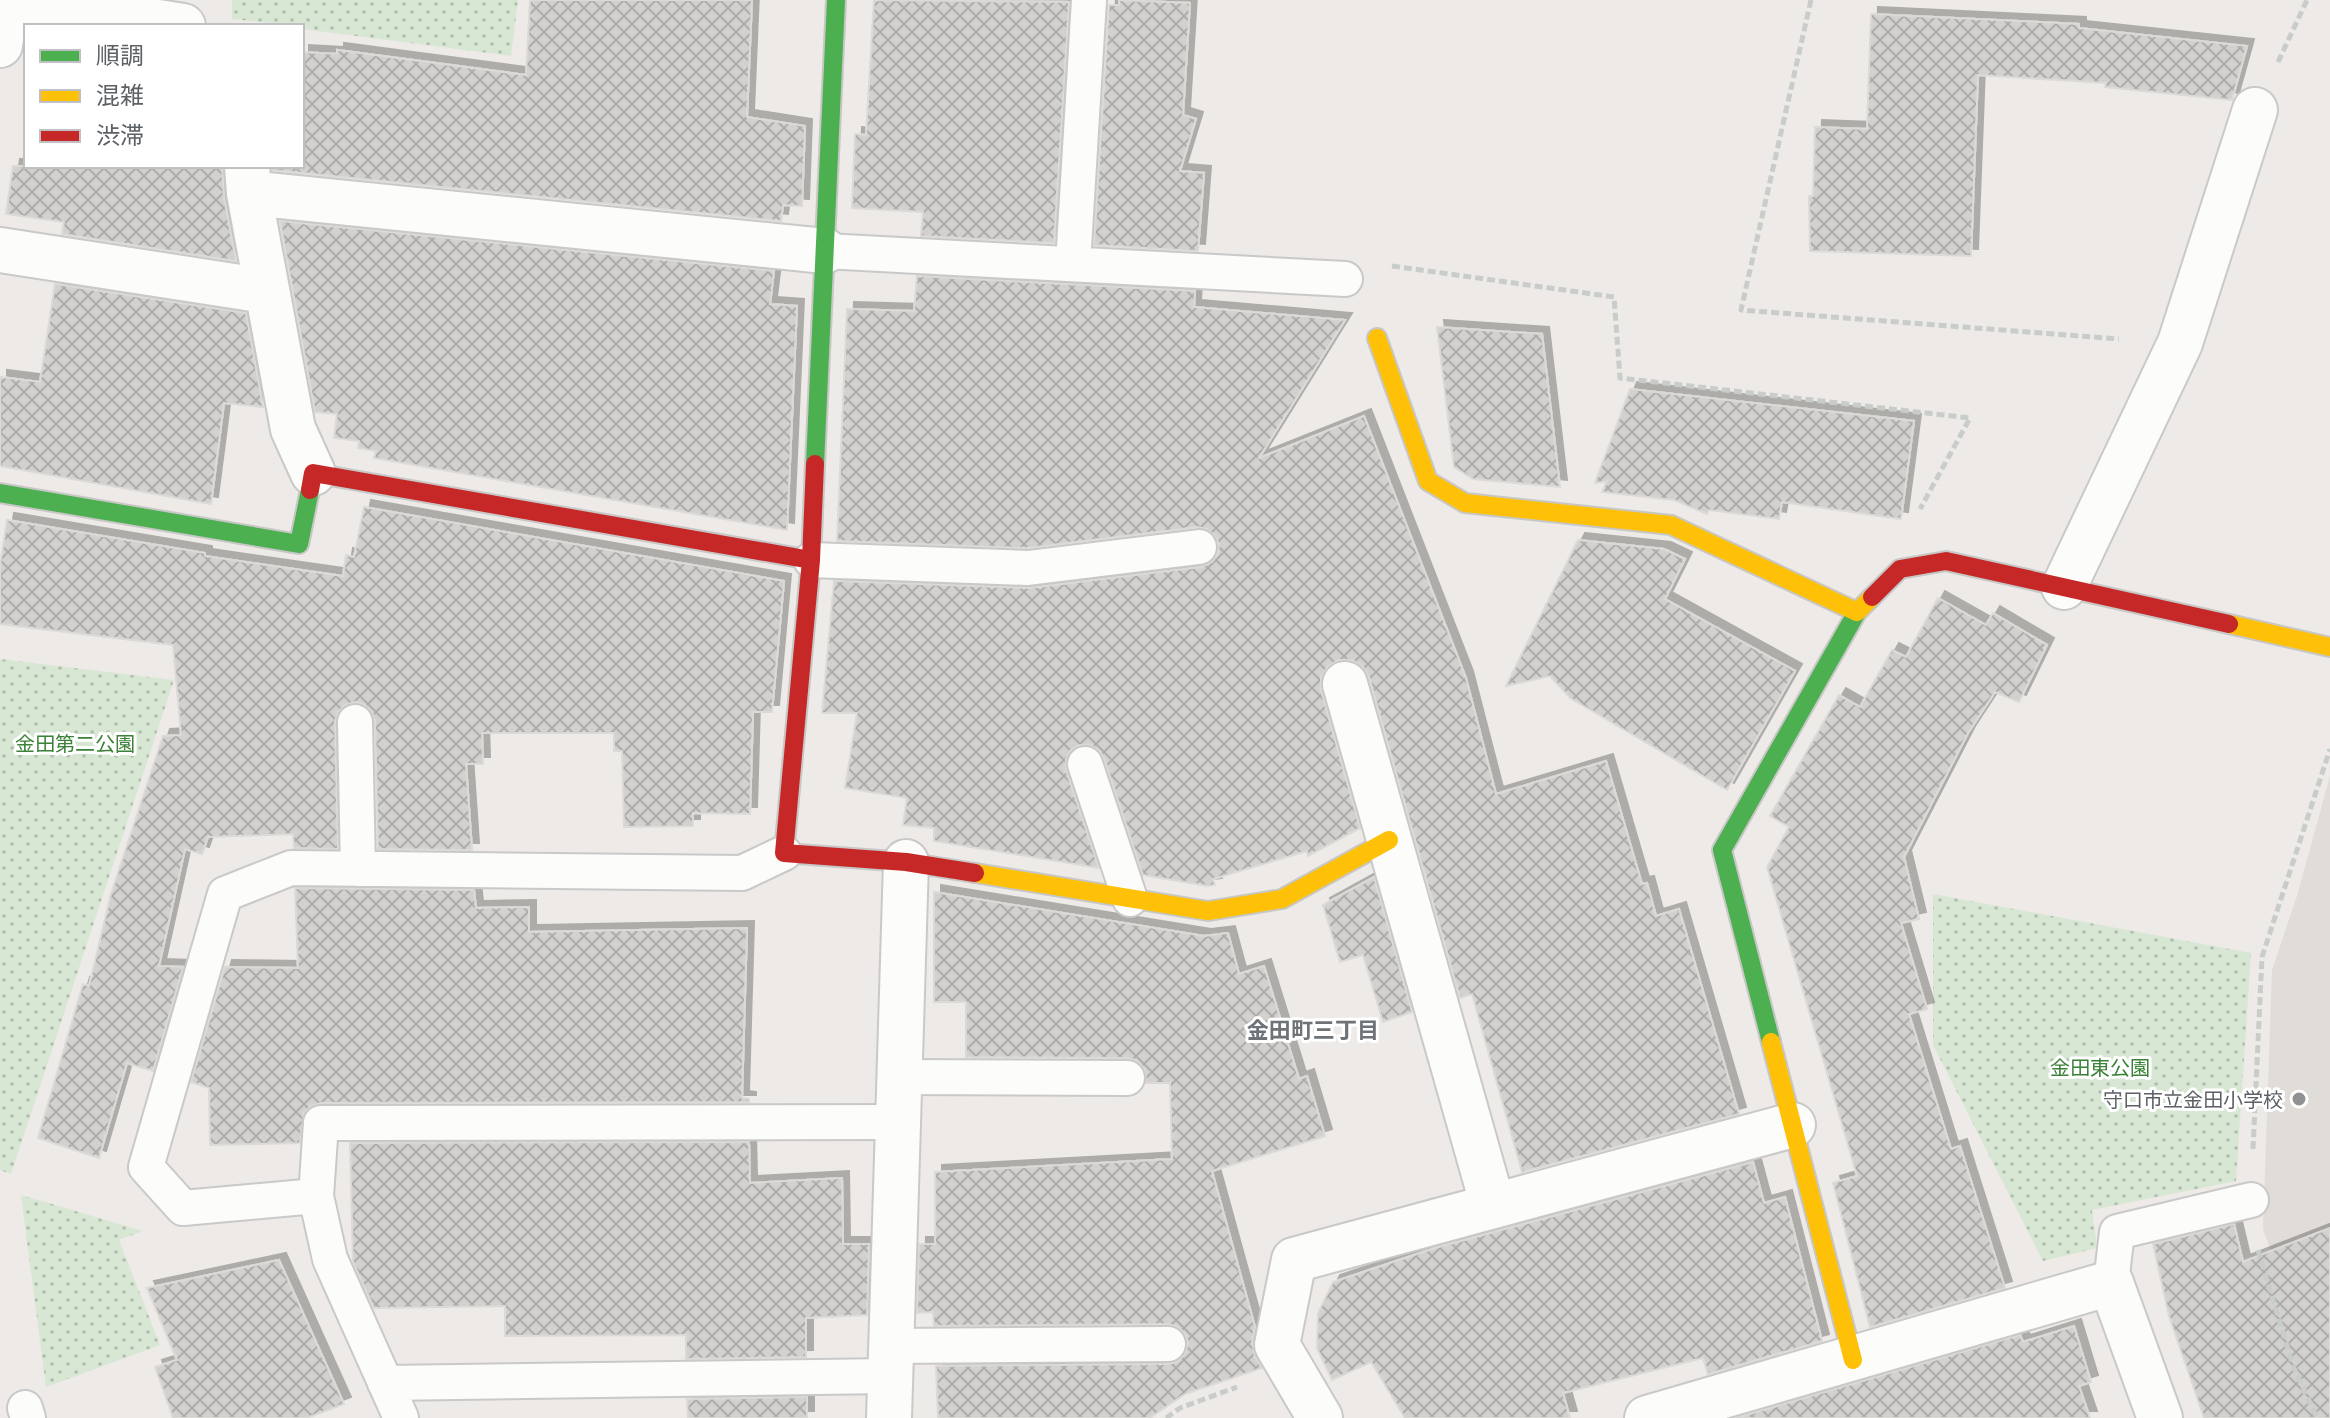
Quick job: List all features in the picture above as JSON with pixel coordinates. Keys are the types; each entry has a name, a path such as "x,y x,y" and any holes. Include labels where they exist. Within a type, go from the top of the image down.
{"street":[{"path":"0,45 7,0"},
{"path":"18,0 170,24"},
{"path":"836,0 811,560 784,853 906,862 1208,911 1282,899 1389,840"},
{"path":"2064,587 2180,343 2255,110"},
{"path":"0,493 299,544 313,473 293,429 248,180 825,251"},
{"path":"0,250 266,291"},
{"path":"1377,338 1428,481 1465,503 1671,525 1857,612"},
{"path":"313,473 811,560"},
{"path":"1853,1360 1722,850 1857,612 1900,569 1946,561 2330,647"},
{"path":"1345,684 1493,1206"},
{"path":"890,1380 906,862"},
{"path":"1320,1418 1277,1345 1294,1260 1793,1125"},
{"path":"1647,1418 1760,1403 1853,1360 2111,1283 2160,1418"}],"lane":[{"path":"1073,264 1089,0"},
{"path":"825,251 1345,279"},
{"path":"811,560 1028,568 1199,547"},
{"path":"355,722 358,869"},
{"path":"1085,764 1130,899"},
{"path":"316,1196 183,1208 146,1167 225,894 291,868 742,873 784,853"},
{"path":"900,1077 1127,1078"},
{"path":"401,1418 330,1259 316,1196 321,1123 898,1122"},
{"path":"2111,1283 2117,1232 2251,1200"},
{"path":"385,1383 890,1380 1168,1344"}],"path":[{"path":"1811,0 1741,310 2180,343"},
{"path":"2255,110 2307,0"},
{"path":"1345,279 1383,265 1614,297 1620,378 1970,418 1902,542 1900,569"},
{"path":"2317,1418 2289,1351 2250,1223 2262,957 2330,749"},
{"path":"1166,1418 1180,1408 1291,1368"}],"shaded area":[{"name":"守口市立金田小学校","path":"2330,776 2330,1418 2263,1229 2272,970 2297,896"}],"green space":[{"path":"232,0 518,0 511,56 304,29 304,24 232,19"},
{"name":"金田第二公園","path":"0,659 174,680 11,1174 0,1170"},
{"name":"金田東公園","path":"1933,894 2251,953 2236,1181 2092,1210 2097,1248 2043,1261 1933,1045"},
{"path":"21,1195 143,1231 119,1240 160,1345 46,1387"}],"building":[{"path":"530,0 752,0 747,117 805,126 802,206 783,205 781,221 272,170 304,168 304,52 337,54 337,50 526,75"},
{"path":"874,0 1069,2 1054,243 921,236 923,212 852,208 855,134 866,135"},
{"path":"1119,0 1190,3 1183,115 1196,119 1180,171 1204,173 1198,251 1094,245 1109,5 1119,5"},
{"path":"1871,14 2079,24 2079,28 2247,46 2232,100 2105,87 2106,83 1978,75 1971,256 1810,251 1809,196 1813,196 1815,127 1867,129"},
{"path":"13,166 222,168 224,198 236,261 62,234 64,222 6,214"},
{"path":"280,221 774,271 770,304 797,306 787,530 374,458 376,451 358,448 359,441 334,438 337,414 315,412"},
{"path":"917,276 1195,291 1194,307 1345,320 1259,458 1364,416 1466,678 1496,794 1606,761 1642,884 1647,883 1656,916 1679,909 1739,1114 1522,1172 1472,994 1460,998 1369,677 1363,667 1352,660 1339,660 1328,666 1321,677 1321,690 1360,828 1308,856 1307,851 1213,879 1215,885 1143,875 1104,758 1099,750 1090,745 1079,745 1071,750 1066,759 1066,770 1099,868 934,841 934,828 903,825 907,798 845,788 857,713 822,713 834,581 1030,588 1201,567 1212,562 1218,554 1219,544 1215,536 1207,529 1197,527 1027,548 837,541 847,309 914,311"},
{"path":"55,284 246,313 263,407 224,403 211,504 0,466 0,377 40,382"},
{"path":"1437,327 1542,334 1560,487 1473,479 1454,467"},
{"path":"1630,389 1914,421 1901,519 1782,502 1779,519 1709,510 1707,514 1674,500 1602,492 1607,481 1595,483"},
{"path":"364,507 784,581 772,712 753,712 750,814 693,813 693,826 624,827 622,751 614,751 614,733 482,733 483,764 466,764 472,850 378,849 375,721 365,705 355,702 345,705 338,712 335,722 338,849 294,848 293,834 208,837 202,854 185,849 159,966 183,967 153,1071 127,1063 99,1158 38,1138 83,984 89,986 111,894 163,736 181,735 173,645 0,624 0,565 7,520 205,553 205,556 343,576 346,555 354,557"},
{"path":"1578,540 1664,549 1685,559 1665,599 1795,671 1727,790 1570,698 1550,676 1506,686"},
{"path":"1938,598 1986,625 1993,613 2047,645 2019,702 1995,692 1968,733 1904,857 1919,919 1901,923 1927,1009 1909,1014 1951,1149 1960,1146 2005,1288 1870,1327 1833,1183 1857,1176 1767,867 1789,827 1770,816 1839,695 1860,707 1892,650 1906,657"},
{"path":"1374,877 1412,1012 1383,1022 1363,955 1340,962 1323,905"},
{"path":"295,888 474,890 476,908 529,907 529,932 747,928 742,1098 749,1099 749,1102 321,1103 311,1106 304,1113 300,1143 210,1145 209,1088 191,1082 225,967 298,968"},
{"path":"934,892 1204,936 1228,933 1239,974 1264,966 1299,1079 1307,1076 1325,1136 1212,1171 1255,1327 1252,1341 1255,1357 1262,1368 1185,1394 1150,1418 938,1418 936,1366 1168,1364 1177,1362 1185,1354 1188,1343 1186,1335 1178,1327 1168,1324 934,1326 933,1312 917,1313 919,1244 935,1244 935,1172 1172,1159 1170,1083 1146,1083 1145,1069 1136,1060 966,1057 966,1002 934,1002"},
{"path":"749,1142 750,1183 842,1178 843,1244 869,1244 867,1315 806,1318 806,1357 686,1359 686,1335 505,1336 505,1306 374,1308 353,1262 350,1143"},
{"path":"1753,1162 1764,1203 1785,1197 1822,1341 1708,1374 1703,1358 1563,1393 1570,1418 1405,1418 1371,1362 1332,1380 1317,1348 1318,1313 1333,1282 1435,1248"},
{"path":"2234,1224 2243,1262 2330,1228 2330,1418 2204,1418 2169,1316 2153,1244"},
{"path":"279,1260 344,1404 307,1418 173,1418 155,1367 177,1360 147,1288"},
{"path":"2074,1326 2091,1382 2079,1386 2090,1418 1736,1418 2020,1335 2023,1342"},
{"path":"807,1397 807,1418 688,1418 687,1399"}],"traffic: fast":[{"path":"815,464 836,0"},
{"path":"0,493 299,544 310,490"},
{"path":"1771,1042 1722,850 1857,612"}],"traffic: slow":[{"path":"1377,338 1428,481 1465,503 1671,525 1857,612 1872,597"},
{"path":"2229,624 2330,647"},
{"path":"975,873 1208,911 1282,899 1389,840"},
{"path":"1771,1042 1853,1360"}],"traffic: jam":[{"path":"815,464 811,560 784,853 906,862 975,873"},
{"path":"310,490 313,473 811,560"},
{"path":"1872,597 1900,569 1946,561 2229,624"}],"place":[{"name":"守口市立金田小学校","path":"2299,1099"}],"district":[{"name":"金田町三丁目","path":"1313,1030"}]}
